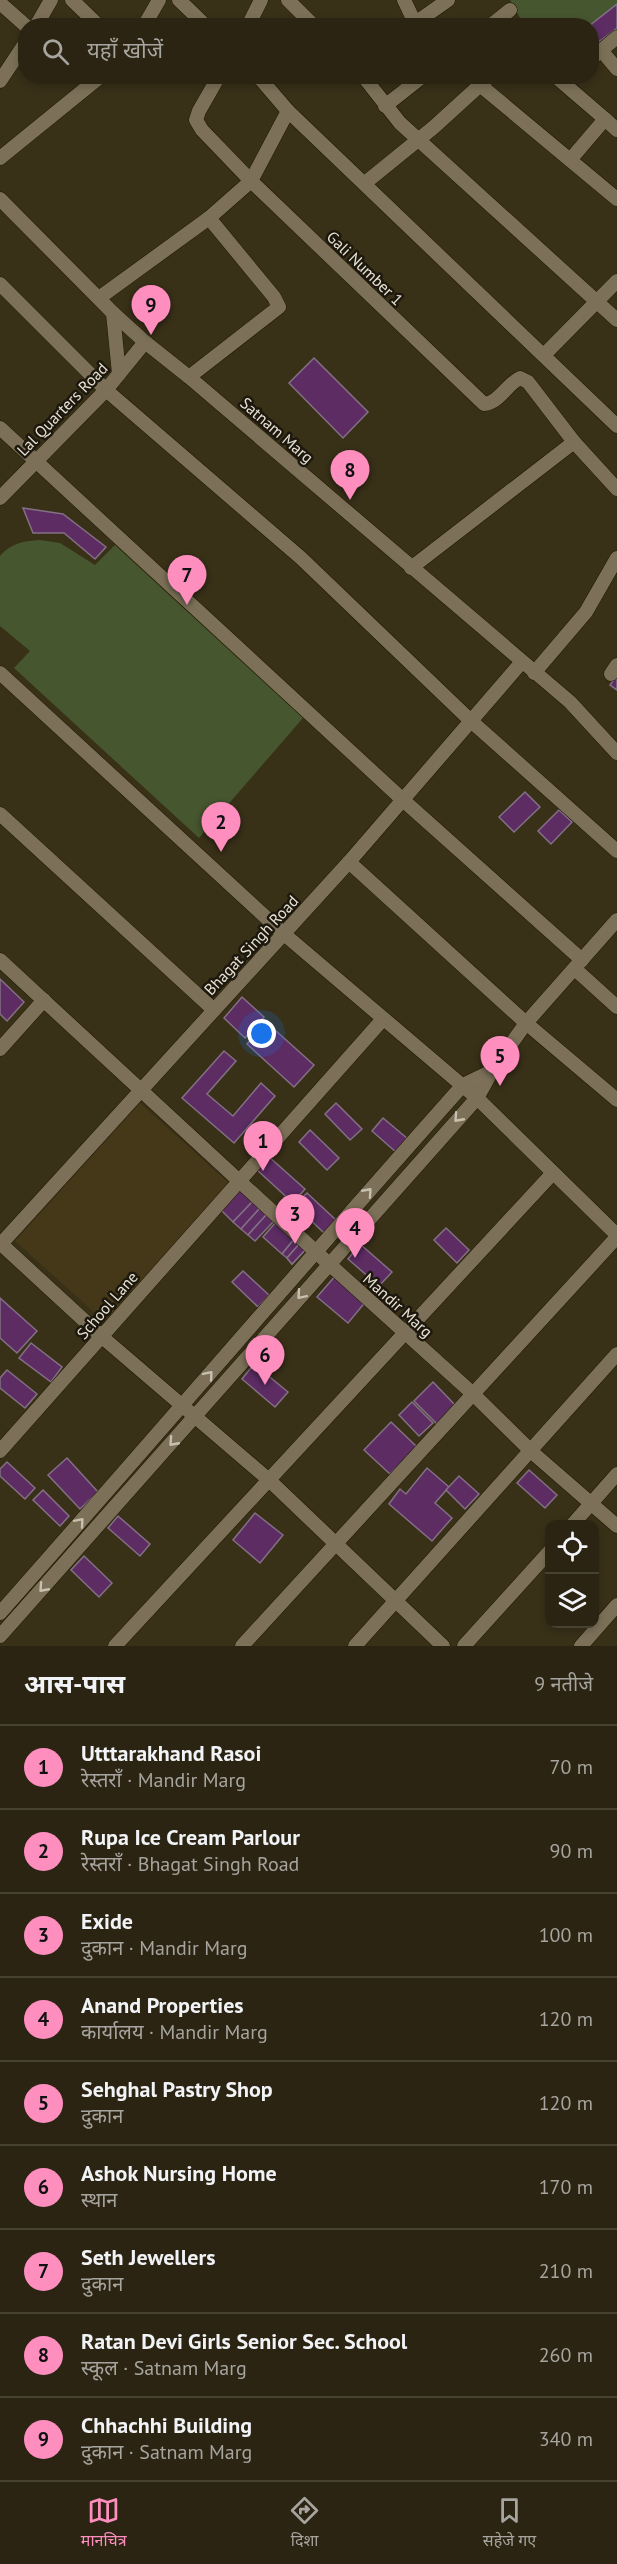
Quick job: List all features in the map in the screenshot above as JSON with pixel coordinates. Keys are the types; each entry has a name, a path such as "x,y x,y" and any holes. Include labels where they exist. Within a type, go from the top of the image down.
{"street":[{"path":"41,18 51,0"},
{"path":"72,0 91,18"},
{"path":"149,18 159,0"},
{"path":"179,0 198,18"},
{"path":"252,18 261,0"},
{"path":"288,0 306,18"},
{"path":"404,0 411,18"},
{"path":"422,18 448,0"},
{"path":"0,3 18,19"},
{"path":"500,18 510,10"},
{"path":"599,52 617,37"},
{"path":"0,81 18,54"},
{"path":"599,56 617,69"},
{"path":"0,158 91,84"},
{"name":"Gali Number 1","path":"214,84 196,120 202,130 251,182 484,404 493,401 513,381 520,378 528,382 574,442"},
{"path":"265,84 288,111 617,426"},
{"path":"369,84 385,105 418,140 617,320"},
{"path":"385,105 413,84"},
{"path":"365,183 482,84"},
{"path":"488,84 570,160 617,199"},
{"path":"568,84 617,130"},
{"path":"99,298 208,218 251,182 288,111"},
{"path":"570,160 605,119"},
{"name":"Satnam Marg","path":"0,199 113,313 145,342 189,377 521,663 570,702 614,744"},
{"path":"189,377 279,307 274,297 208,218"},
{"path":"544,356 617,281"},
{"path":"2,291 106,390 301,558 471,721 617,851"},
{"path":"113,313 119,374"},
{"name":"Lal Quarters Road","path":"0,498 106,390 145,342"},
{"path":"0,428 579,965 617,1007"},
{"path":"411,568 574,442 617,489"},
{"path":"534,673 586,612 617,558"},
{"name":"Bhagat Singh Road","path":"0,1244 350,862 521,663"},
{"path":"0,673 284,934 463,1085 617,1236 242,1646"},
{"path":"0,814 214,1010"},
{"path":"350,862 526,1023 617,1100"},
{"path":"0,1636 196,1416 328,1263 477,1098 492,1071 526,1023 617,920"},
{"name":"Mandir Marg","path":"0,960 472,1393 531,1451 617,1526"},
{"path":"0,1048 44,1000"},
{"name":"School Lane","path":"0,1451 383,1019"},
{"path":"0,1613 183,1406 315,1251 463,1085 492,1071"},
{"path":"115,1646 552,1174"},
{"path":"0,1244 101,1336 269,1480 444,1646"},
{"path":"355,1646 617,1354"},
{"path":"577,1520 617,1474"},
{"path":"464,1646 545,1555"},
{"path":"581,1646 617,1605"}],"shaded area":[{"path":"140,1103 230,1184 105,1322 15,1241"}],"green space":[{"path":"510,0 617,0 617,42 599,55 599,18 520,18"},
{"path":"40,540 60,543 95,565 115,545 303,718 199,838 14,668 30,651 0,626 0,556 18,544"}],"building":[{"path":"617,4 617,28 599,42 599,18"},
{"path":"314,358 368,412 343,438 289,383"},
{"path":"23,508 63,514 106,547 95,559 64,533 33,533"},
{"path":"617,675 617,690 610,685"},
{"path":"525,792 540,807 514,832 499,817"},
{"path":"559,810 572,822 551,844 538,831"},
{"path":"0,979 24,1002 7,1021 0,1014"},
{"path":"242,997 264,1017 245,1038 224,1018"},
{"path":"266,1022 314,1065 294,1087 247,1044"},
{"path":"224,1051 236,1061 207,1094 233,1116 261,1083 275,1096 234,1143 182,1098"},
{"path":"336,1103 362,1129 350,1140 325,1114"},
{"path":"383,1118 408,1139 397,1153 372,1131"},
{"path":"310,1130 339,1158 327,1170 299,1142"},
{"path":"268,1156 305,1189 293,1203 256,1169"},
{"path":"236,1186 253,1201 233,1222 218,1207"},
{"path":"307,1193 336,1220 324,1233 295,1205"},
{"path":"253,1201 260,1208 241,1229 233,1222"},
{"path":"260,1208 267,1214 248,1235 241,1229"},
{"path":"267,1214 274,1221 255,1241 248,1235"},
{"path":"276,1222 294,1239 282,1254 263,1237"},
{"path":"446,1228 469,1250 457,1263 434,1240"},
{"path":"296,1237 302,1242 287,1258 282,1254"},
{"path":"300,1243 306,1249 292,1264 287,1258"},
{"path":"300,1243 306,1249 292,1264 287,1258"},
{"path":"360,1244 392,1272 379,1286 348,1259"},
{"path":"243,1271 269,1295 258,1307 232,1282"},
{"path":"337,1274 367,1300 348,1323 317,1297"},
{"path":"0,1298 37,1331 17,1353 0,1338"},
{"path":"31,1343 62,1367 51,1382 19,1358"},
{"path":"254,1364 288,1392 275,1407 242,1379"},
{"path":"7,1370 37,1394 25,1408 0,1388 0,1378"},
{"path":"433,1382 456,1406 437,1424 414,1401"},
{"path":"412,1402 433,1423 419,1436 399,1415"},
{"path":"391,1422 417,1447 390,1474 364,1450"},
{"path":"67,1458 98,1492 80,1509 48,1475"},
{"path":"7,1462 35,1488 25,1499 0,1476 0,1469"},
{"path":"427,1468 449,1487 435,1503 452,1518 432,1541 389,1504 400,1489 406,1494"},
{"path":"529,1470 557,1495 545,1508 517,1483"},
{"path":"459,1476 479,1494 465,1509 446,1490"},
{"path":"43,1490 69,1516 60,1526 33,1500"},
{"path":"255,1513 283,1535 260,1563 233,1540"},
{"path":"118,1516 150,1544 140,1556 108,1528"},
{"path":"84,1556 112,1583 99,1597 71,1570"}],"place":[{"name":"Chhachhi Building","path":"151,335"},
{"name":"Ratan Devi Girls Senior Sec. School","path":"350,500"},
{"name":"Seth Jewellers","path":"187,605"},
{"name":"Rupa Ice Cream Parlour","path":"221,852"},
{"name":"Sehghal Pastry Shop","path":"500,1086"},
{"name":"Utttarakhand Rasoi","path":"263,1171"},
{"name":"Exide","path":"295,1244"},
{"name":"Anand Properties","path":"355,1258"},
{"name":"Ashok Nursing Home","path":"265,1385"}]}
